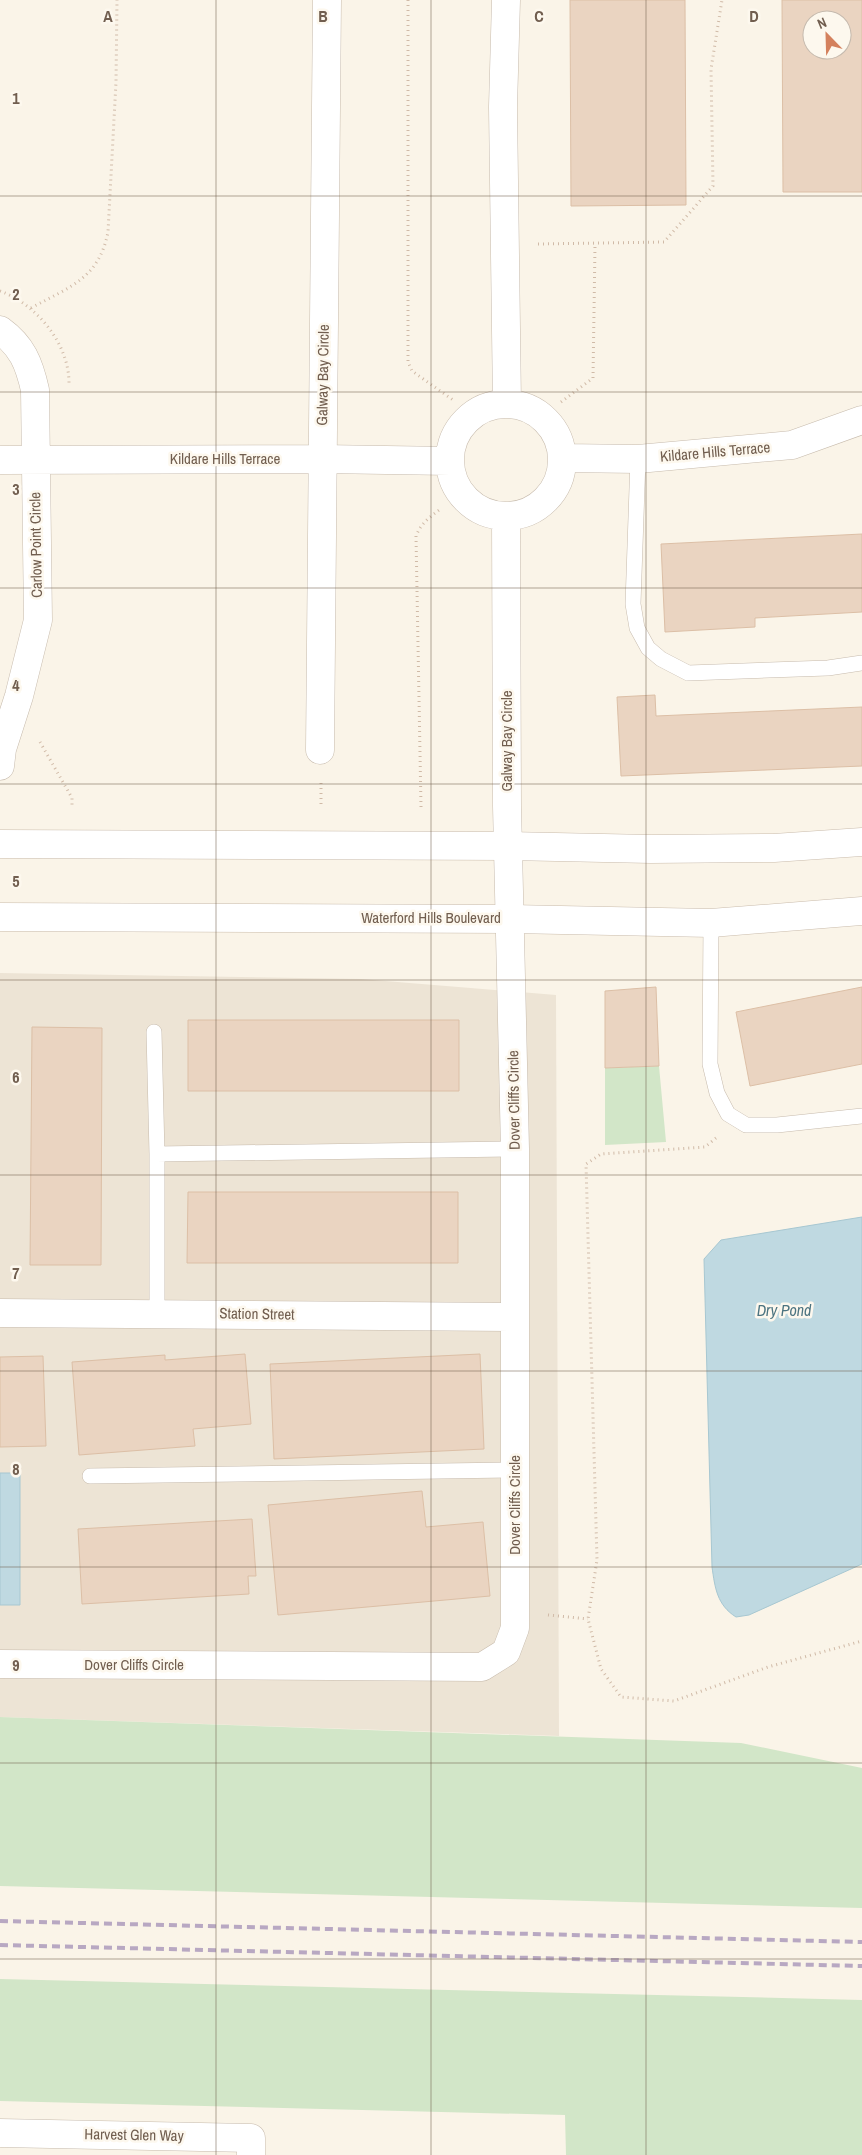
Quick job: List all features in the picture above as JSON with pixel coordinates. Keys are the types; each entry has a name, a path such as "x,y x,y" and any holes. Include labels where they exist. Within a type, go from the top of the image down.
{"street":[{"name":"Galway Bay Circle","path":"320,750 327,0"},
{"path":"506,0 503,117 508,404"},
{"name":"Carlow Point Circle","path":"0,330 18,347 30,367 34,390 38,620 19,696 2,749 0,766"},
{"path":"508,404 523,406 539,414 551,426 560,441 563,458 561,476 552,493 539,506 523,514 506,517 488,513 472,505 460,493 453,478 450,462 452,444 460,428 473,415 489,407 508,404"},
{"name":"Kildare Hills Terrace","path":"563,458 638,459 792,445 862,420"},
{"name":"Kildare Hills Terrace","path":"0,460 322,459 450,462"},
{"name":"Galway Bay Circle","path":"506,517 508,846"},
{"path":"0,844 774,848 862,842"},
{"name":"Dover Cliffs Circle","path":"0,1664 482,1667 506,1652 515,1628 515,1149 508,846"},
{"name":"Waterford Hills Boulevard","path":"0,917 511,918 711,923 862,911"},
{"name":"Station Street","path":"0,1313 515,1317"},
{"name":"Harvest Glen Way","path":"0,2132 252,2138 251,2155"}],"lane":[{"path":"638,459 633,604 637,628 648,648 661,659 688,673 828,668 862,663"},
{"path":"711,923 710,1064 716,1093 728,1114 746,1125 777,1125 862,1116"},
{"path":"154,1032 158,1154 157,1313"},
{"path":"158,1154 515,1149"},
{"path":"90,1476 515,1470"}],"path":[{"path":"31,308 84,277 97,265 104,250 108,232 116,82 117,0"},
{"path":"408,0 408,362 412,370 453,400"},
{"path":"557,244 664,242 713,186 711,69 722,0"},
{"path":"561,402 593,378 595,244"},
{"path":"421,807 416,536 418,529 427,518 442,508"},
{"path":"736,1119 705,1148 601,1154 586,1164 597,1560 588,1619 601,1669 621,1697 674,1701 768,1667 862,1641"},
{"path":"515,1611 588,1619"}],"shaded area":[{"path":"0,973 361,979 556,995 559,1736 0,1717"}],"green space":[{"path":"659,1066 666,1142 605,1145 605,1068"},
{"path":"0,1717 741,1743 862,1768 862,1908 0,1886"},
{"path":"0,1979 862,2000 862,2155 566,2155 565,2115 0,2101"}],"water":[{"name":"Dry Pond","path":"862,1217 862,1564 749,1615 736,1617 725,1607 718,1595 712,1567 704,1259 721,1240"},
{"path":"0,1473 20,1473 20,1605 0,1605"}],"building":[{"path":"570,0 685,0 686,205 571,206"},
{"path":"782,0 862,0 862,192 783,192"},
{"path":"862,534 862,612 755,618 755,627 665,632 661,544"},
{"path":"655,695 656,716 862,707 862,766 621,776 617,697"},
{"path":"656,987 659,1066 605,1068 605,991"},
{"path":"862,987 862,1064 750,1086 736,1012"},
{"path":"188,1020 459,1020 459,1091 188,1091"},
{"path":"32,1027 102,1028 101,1265 30,1265"},
{"path":"188,1192 458,1192 458,1263 187,1263"},
{"path":"245,1354 251,1424 193,1429 195,1446 79,1455 72,1362 165,1355 165,1360"},
{"path":"480,1354 484,1449 274,1459 270,1364"},
{"path":"43,1356 46,1446 0,1447 0,1357"},
{"path":"422,1491 426,1527 483,1522 490,1596 278,1615 268,1505"},
{"path":"252,1519 256,1576 248,1576 249,1594 82,1604 78,1529"}],"railway":[{"path":"0,1921 862,1942"},
{"path":"0,1945 862,1966"}]}
